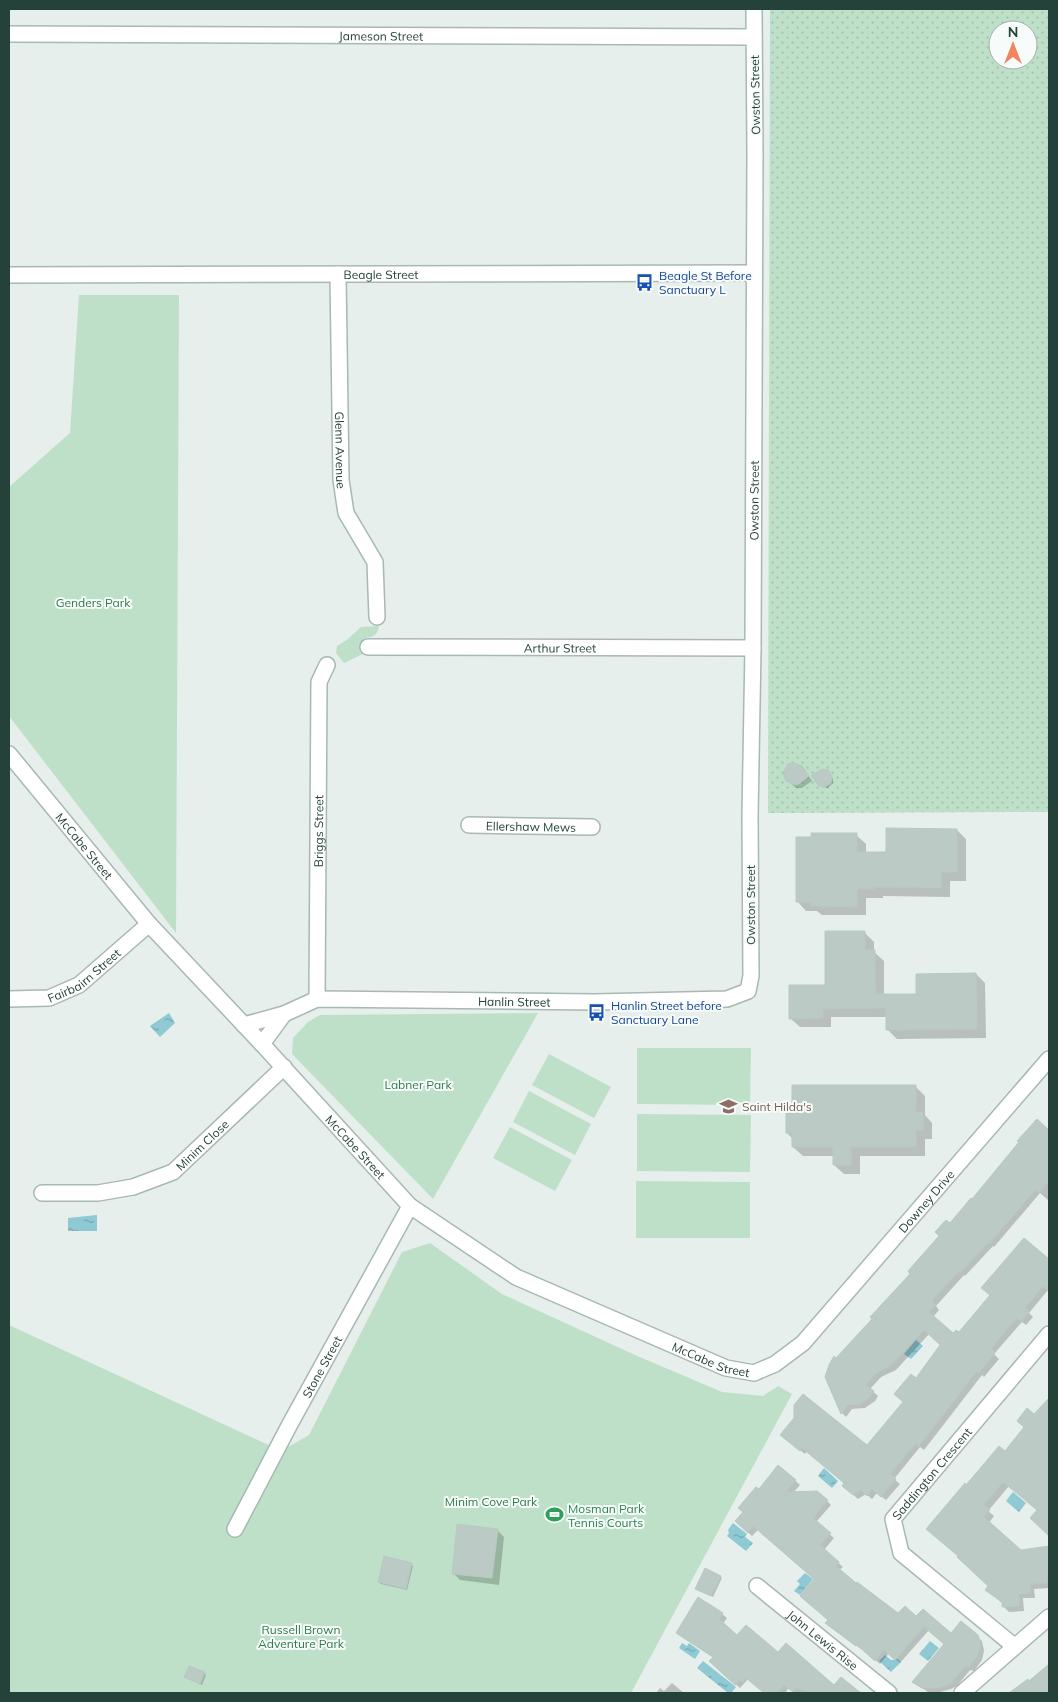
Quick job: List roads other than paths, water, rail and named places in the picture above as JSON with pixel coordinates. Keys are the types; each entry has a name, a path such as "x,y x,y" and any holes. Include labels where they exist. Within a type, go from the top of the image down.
{"street":[{"name":"Owston Street","path":"748,991 751,976 754,9"},
{"name":"Jameson Street","path":"9,34 754,37"},
{"name":"Glenn Avenue","path":"338,274 341,480 346,514 375,562 377,617"},
{"name":"Beagle Street","path":"9,275 754,274"},
{"name":"Arthur Street","path":"368,647 753,648"},
{"name":"Briggs Street","path":"316,999 319,682 327,664"},
{"name":"McCabe Street","path":"9,754 148,924 284,1067 410,1206 516,1277 726,1368 754,1373 775,1364 803,1343"},
{"name":"Ellershaw Mews","path":"469,825 592,827"},
{"name":"Fairbairn Street","path":"9,999 49,998 80,985 148,924"},
{"name":"Hanlin Street","path":"244,1025 284,1014 316,999 594,1002 727,999 748,991"},
{"name":"Hanlin Street","path":"262,1044 284,1014"},
{"name":"Downey Drive","path":"803,1343 1049,1059"},
{"name":"Minim Close","path":"42,1194 98,1194 133,1187 173,1172 284,1067"},
{"name":"Stone Street","path":"235,1529 290,1424 410,1206"},
{"name":"Saddington Crescent","path":"1014,1646 901,1553 893,1519 1049,1334"},
{"name":"John Lewis Rise","path":"758,1586 889,1693"},
{"path":"962,1693 1049,1617"}],"water":[{"path":"169,1013 175,1023 160,1037 150,1026"},
{"path":"97,1215 97,1231 68,1231 68,1218"},
{"path":"916,1340 923,1346 911,1359 904,1354"},
{"path":"824,1468 838,1481 832,1488 818,1476"},
{"path":"1013,1492 1026,1503 1019,1512 1006,1501"},
{"path":"733,1523 747,1534 745,1537 753,1543 746,1551 727,1536 728,1530"},
{"path":"805,1573 813,1579 800,1595 794,1591 800,1584 797,1581"},
{"path":"930,1641 939,1648 928,1661 919,1654"},
{"path":"682,1643 687,1646 689,1643 700,1651 695,1659 679,1648"},
{"path":"885,1655 891,1660 898,1659 901,1662 891,1672 879,1661"},
{"path":"703,1661 736,1687 731,1693 728,1693 697,1668"}],"place":[{"name":"Beagle St Before Sanctuary L","path":"645,282"},
{"name":"Hanlin Street before Sanctuary Lane","path":"597,1012"},
{"name":"Saint Hilda's","path":"728,1106"},
{"name":"Mosman Park Tennis Courts","path":"554,1515"}],"park label":[{"name":"Genders Park","path":"93,602"},
{"name":"Labner Park","path":"418,1084"},
{"name":"Minim Cove Park","path":"491,1501"},
{"name":"Russell Brown Adventure Park","path":"301,1636"}]}
